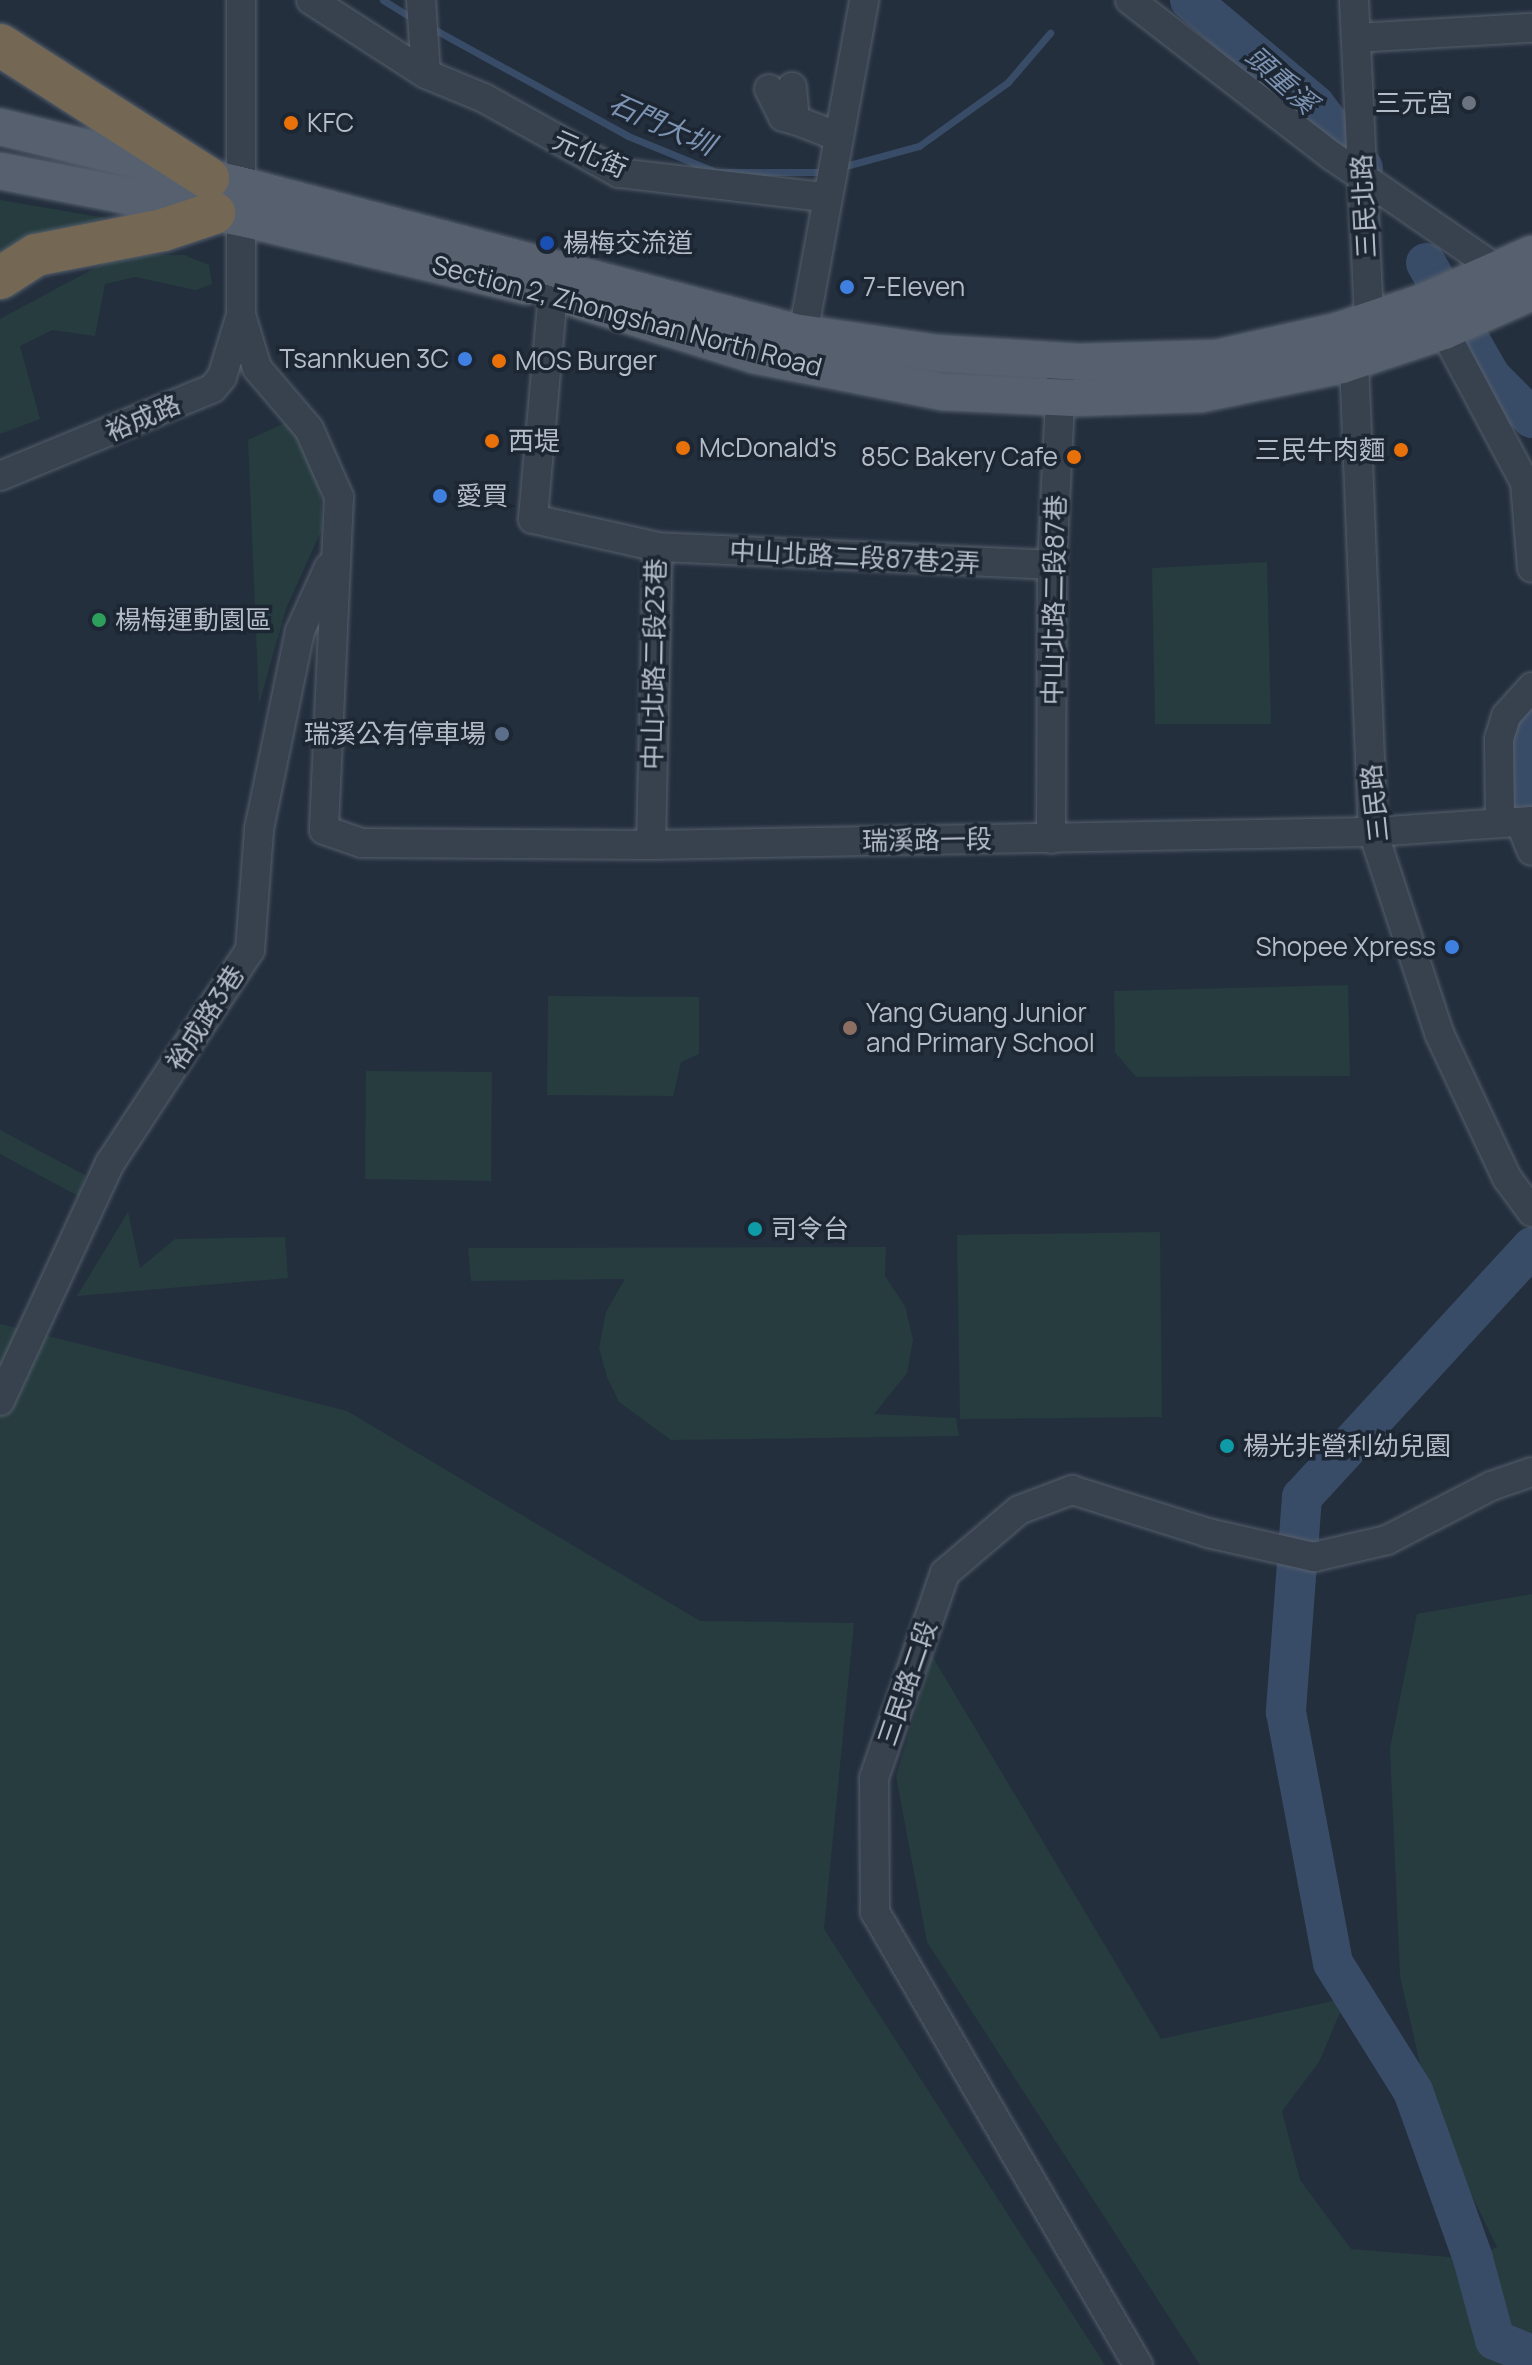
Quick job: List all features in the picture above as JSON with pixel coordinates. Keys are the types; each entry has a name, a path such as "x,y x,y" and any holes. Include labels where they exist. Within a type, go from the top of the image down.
{"highway":[{"path":"0,45 227,199"},
{"path":"0,278 36,255 163,230 227,199"}],"main road":[{"name":"Section 2, Zhongshan North Road","path":"0,127 227,199 754,355 943,392 1061,397 1200,394 1354,361 1435,316"},
{"name":"Section 2, Zhongshan North Road","path":"0,171 227,199 803,334 936,353 1062,361 1217,358 1369,321 1435,316"},
{"path":"1435,316 1484,276 1532,254"},
{"path":"1435,316 1478,317 1532,292"}],"street":[{"name":"裕成路3巷","path":"241,0 227,199 241,315 257,368 309,429 324,456 339,497 333,559 330,779 324,830"},
{"name":"元化街","path":"311,0 426,61 484,98 619,173 824,192"},
{"path":"803,334 824,192 838,142 864,0"},
{"path":"1130,0 1362,177 1484,276"},
{"name":"三民北路","path":"1354,0 1369,321 1354,361"},
{"path":"422,3 426,61"},
{"path":"1356,38 1532,28"},
{"path":"780,88 795,120 838,142"},
{"name":"中山北路二段23巷","path":"553,293 533,519 658,547 651,845"},
{"name":"裕成路","path":"0,476 213,388 222,377 241,315"},
{"path":"1435,316 1525,483 1532,568"},
{"name":"中山北路二段87巷","path":"1051,839 1052,565 1062,361"},
{"name":"三民路","path":"1354,361 1373,832 1439,1033 1507,1178 1532,1212"},
{"name":"中山北路二段87巷2弄","path":"658,547 1052,565"},
{"name":"裕成路3巷","path":"0,1401 110,1163 250,950 259,829 300,631 333,559"},
{"path":"1532,687 1506,716 1499,739 1517,822 1532,851"},
{"name":"瑞溪路一段","path":"324,830 361,843 651,845 1373,832 1517,822"},
{"name":"三民路二段","path":"1138,2365 875,1912 874,1778 945,1573 1019,1510 1072,1490 1216,1535 1314,1557 1387,1540 1491,1486 1532,1472"}],"green space":[{"path":"0,200 106,218 23,240 0,255"},
{"path":"119,255 184,255 209,265 212,284 196,290 135,277 105,284 95,336 52,330 20,346 40,419 0,434 0,319"},
{"path":"291,420 320,486 322,529 286,609 259,704 248,440"},
{"path":"1267,562 1271,724 1155,724 1152,568"},
{"path":"1348,985 1350,1076 1136,1077 1115,1052 1114,991"},
{"path":"548,996 699,997 699,1054 681,1062 673,1096 547,1095"},
{"path":"366,1071 492,1072 491,1181 365,1179"},
{"path":"0,1130 85,1175 80,1197 0,1154"},
{"path":"128,1212 140,1268 175,1239 285,1237 288,1278 77,1296"},
{"path":"1160,1232 1162,1417 960,1419 957,1235"},
{"path":"886,1247 885,1276 905,1306 913,1340 907,1373 874,1414 956,1418 959,1436 671,1440 619,1402 607,1377 599,1348 606,1312 625,1279 471,1281 468,1248"},
{"path":"0,1324 347,1411 700,1621 854,1623 824,1929 1105,2365 0,2365"},
{"path":"1532,1594 1532,2365 1200,2365 927,1942 896,1776 932,1656 1161,2039 1346,1998 1319,2062 1282,2111 1300,2180 1351,2249 1473,2259 1497,2247 1431,2112 1400,1976 1390,1748 1417,1614"}],"waterway":[{"name":"石門大圳","path":"383,0 415,20"},
{"name":"頭重溪","path":"1190,0 1315,105 1363,168"},
{"name":"石門大圳","path":"430,27 628,136 716,172 826,172"},
{"name":"石門大圳","path":"842,167 919,146 1008,82 1050,33"},
{"name":"頭重溪","path":"1426,263 1491,377 1532,418"},
{"path":"1519,794 1515,746 1532,712"},
{"path":"1532,1247 1302,1497 1286,1712 1333,1963 1413,2091 1473,2259 1495,2340 1532,2355"}],"place":[{"name":"三元宮","path":"1469,103"},
{"name":"KFC","path":"291,123"},
{"name":"楊梅交流道","path":"547,243"},
{"name":"7-Eleven","path":"847,287"},
{"name":"Tsannkuen 3C","path":"465,359"},
{"name":"MOS Burger","path":"499,361"},
{"name":"西堤","path":"492,441"},
{"name":"McDonald's","path":"683,448"},
{"name":"三民牛肉麵","path":"1401,450"},
{"name":"85C Bakery Cafe","path":"1074,457"},
{"name":"愛買","path":"440,496"},
{"name":"楊梅運動園區","path":"99,620"},
{"name":"瑞溪公有停車場","path":"502,734"},
{"name":"Shopee Xpress","path":"1452,947"},
{"name":"Yang Guang Junior and Primary School","path":"850,1028"},
{"name":"司令台","path":"755,1229"},
{"name":"楊光非營利幼兒園","path":"1227,1446"}]}
